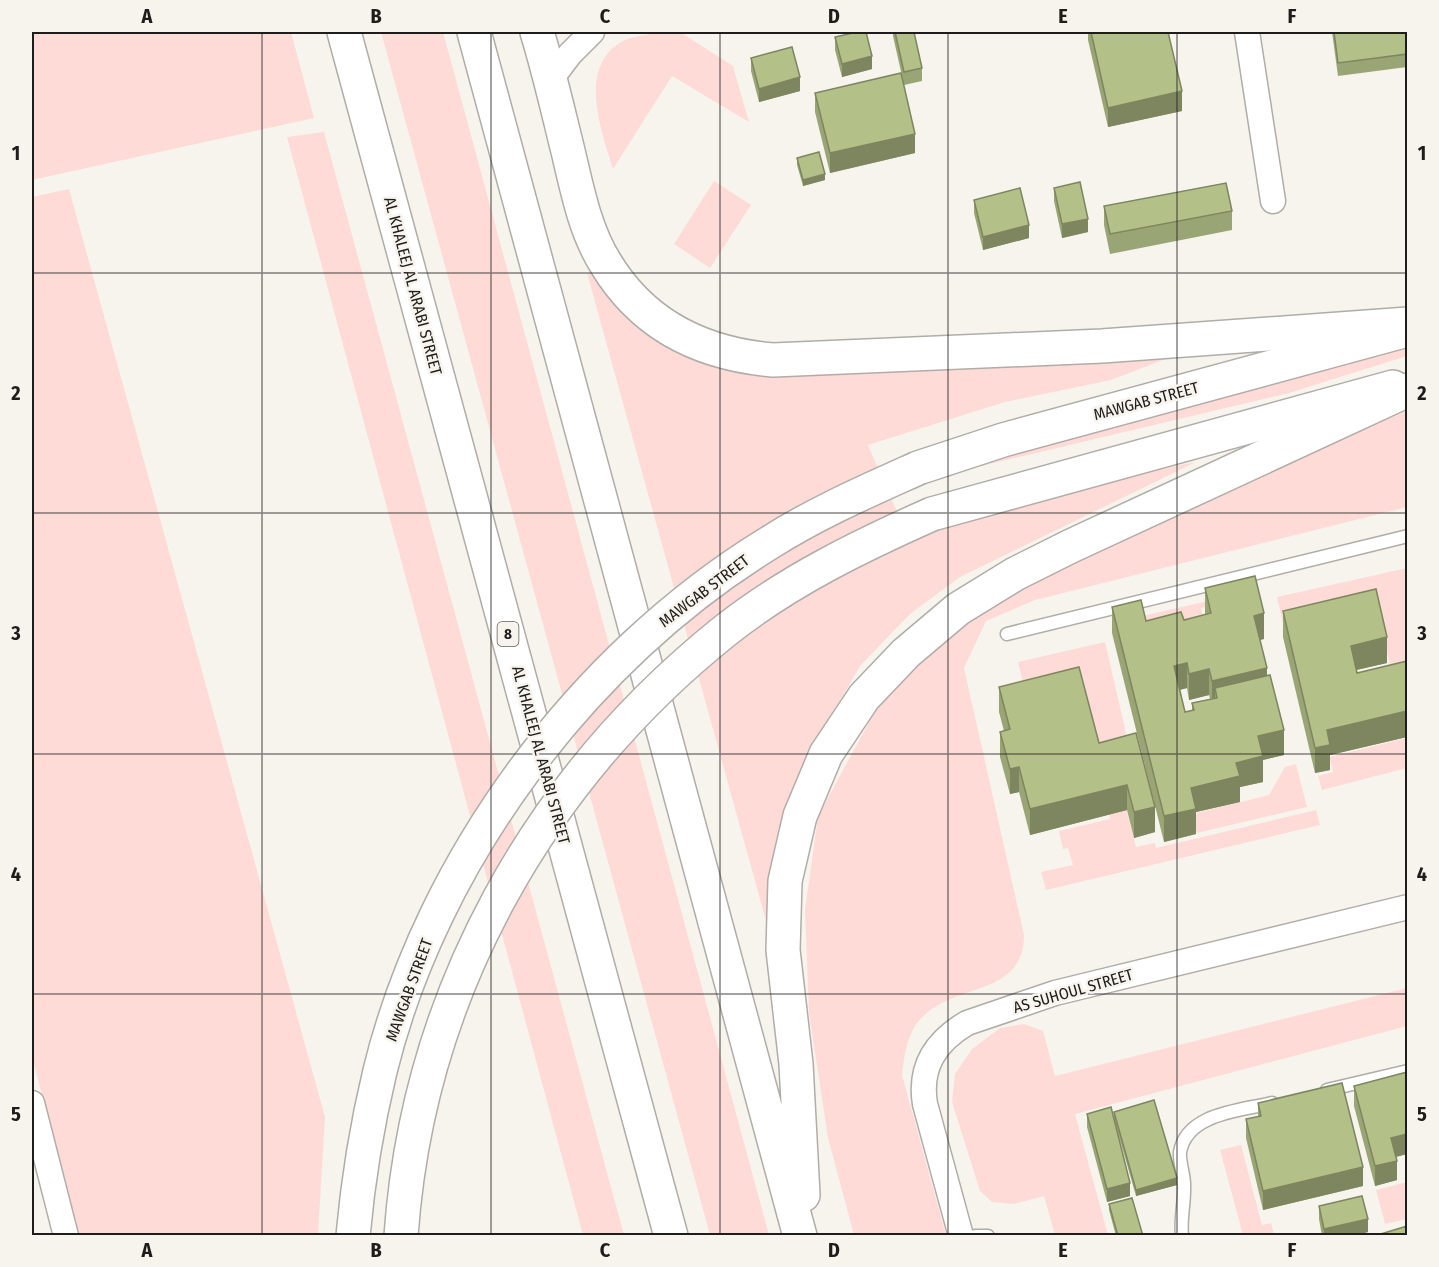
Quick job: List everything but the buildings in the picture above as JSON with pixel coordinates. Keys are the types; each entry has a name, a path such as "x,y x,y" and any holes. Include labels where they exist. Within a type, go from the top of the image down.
{"main road":[{"name":"AL KHALEEJ AL ARABI STREET","path":"344,32 671,1236"},
{"path":"474,32 800,1236"},
{"path":"537,32 586,220 605,262 625,291 648,313 676,334 706,348 744,358 773,360 1102,346 1407,324"},
{"name":"MAWGAB STREET","path":"353,1236 363,1152 381,1069 406,989 438,912 478,838 524,769 585,696 636,645 699,591 768,543 841,502 918,468 1003,440 1407,330"},
{"path":"401,1236 411,1155 428,1078 451,1003 482,931 514,872 563,796 613,736 668,680 728,629 792,585 860,546 932,514 1407,383"},
{"path":"806,1236 796,1064 783,950 785,881 800,816 826,754 864,697 906,653 958,609 1015,574 1407,390"}],"street":[{"path":"551,79 570,54 592,32"},
{"path":"1247,32 1273,201"},
{"name":"AS SUHOUL STREET","path":"961,1236 925,1104 923,1088 925,1074 936,1049 955,1030 967,1023 1055,993 1407,907"},
{"path":"32,1102 66,1236"}],"lane":[{"path":"1008,634 1407,536"},
{"path":"1319,1092 1407,1071"},
{"path":"1182,1236 1184,1185 1180,1155 1184,1139 1193,1126 1208,1119 1285,1100"},
{"path":"975,1236 988,1236"}],"shaded area":[{"path":"32,32 291,32 314,118 32,180"},
{"path":"381,32 443,32 769,1235 710,1235"},
{"path":"666,32 680,32 733,66 749,122 672,76 613,169 603,136 596,99 601,65 610,51 625,40"},
{"path":"324,132 624,1235 583,1235 287,137"},
{"path":"714,181 751,205 710,268 674,244"},
{"path":"69,189 325,1117 318,1235 79,1235 32,1057 32,197"},
{"path":"587,273 597,276 624,313 667,347 723,371 1168,358 1111,380 1005,402 868,445 908,537 1009,500 1196,462 960,577 910,614 860,666 815,744 775,912 766,921"},
{"path":"1407,344 1407,356 1289,393 901,485"},
{"path":"1407,411 1407,507 1035,600 986,621 964,668 1024,935 1021,956 1011,970 998,980 946,1001 929,1011 915,1026 907,1044 902,1075 946,1235 854,1235 828,1138 809,1013 805,910 818,816 885,693 962,611 1079,547"},
{"path":"1407,568 1407,683 1390,665 1378,612 1285,632 1277,597"},
{"path":"1256,590 1256,596 1201,608 1208,637 1148,643 1142,616"},
{"path":"1105,642 1129,746 1097,753 1025,691 1018,662"},
{"path":"1407,738 1407,768 1322,790 1318,776 1333,772 1329,757"},
{"path":"1296,764 1307,807 1197,833 1192,814 1269,795 1285,767"},
{"path":"1126,808 1136,847 1155,843 1156,848 1316,810 1320,825 1046,890 1041,872 1073,865 1068,848 1063,849 1059,831 1110,819 1109,812"},
{"path":"1407,988 1407,1026 1075,1114 1108,1235 1055,1235 1044,1196 1014,1204 992,1202 980,1191 952,1102 955,1074 972,1049 1000,1028 1024,1024 1043,1031 1055,1076"},
{"path":"1241,1145 1262,1225 1271,1223 1274,1235 1243,1235 1220,1150"},
{"path":"1407,1182 1407,1219 1385,1224 1376,1190"}]}
